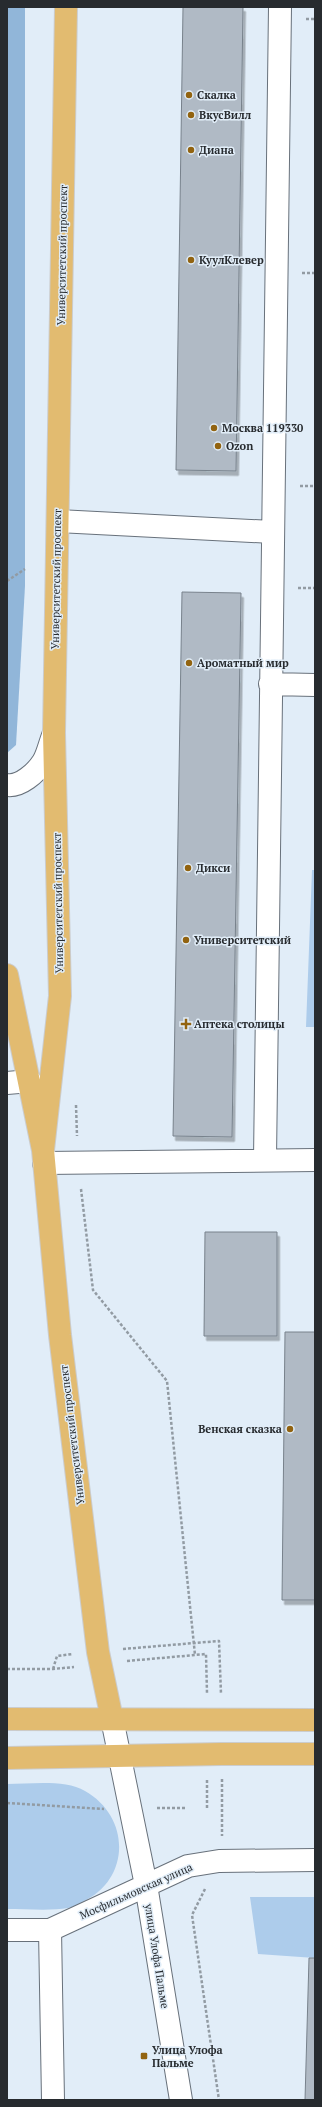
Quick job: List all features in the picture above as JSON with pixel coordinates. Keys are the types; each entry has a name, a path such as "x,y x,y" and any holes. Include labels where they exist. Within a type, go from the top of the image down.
{"main road":[{"name":"Университетский проспект","path":"44,1157 60,996 54,732 66,7"},
{"name":"Университетский проспект","path":"7,975 23,1058 30,1081 44,1157 61,1342 98,1652 112,1719"},
{"path":"7,1719 315,1720"},
{"path":"7,1758 221,1754 315,1754"}],"street":[{"path":"265,1159 280,7"},
{"path":"58,521 272,532"},
{"path":"270,684 315,685"},
{"path":"7,785 11,785 28,778 43,762 54,732"},
{"path":"7,1083 30,1081"},
{"path":"44,1157 315,1160"},
{"name":"улица Улофа Пальме","path":"112,1719 146,1885 181,2100"},
{"name":"Мосфильмовская улица","path":"7,1930 50,1930 188,1866 219,1861 315,1860"},
{"path":"50,1930 53,2100"}],"path":[{"path":"7,581 25,569"},
{"path":"93,1290 167,1381 192,1643 195,1655"},
{"path":"139,1647 219,1641"},
{"path":"7,1669 53,1669"},
{"path":"7,1803 90,1809"},
{"path":"192,1915 219,2100"}],"shaded area":[{"path":"7,7 25,7 25,586 16,745 7,753"},
{"path":"312,870 315,870 315,1027 306,1027"},
{"path":"47,1783 68,1785 85,1791 100,1802 111,1816 117,1832 119,1848 117,1864 110,1879 98,1892 82,1902 68,1908 46,1910 7,1909 7,1784"},
{"path":"250,1897 315,1897 315,1958 258,1954"}],"building":[{"path":"183,7 243,7 236,471 176,470"},
{"path":"182,592 241,593 232,1137 173,1136"},
{"path":"205,1232 277,1232 277,1336 204,1336"},
{"path":"285,1332 315,1332 315,1600 282,1600"},
{"path":"309,1958 315,1958 315,2100 305,2100"}],"place":[{"name":"Скалка","path":"189,95"},
{"name":"ВкусВилл","path":"191,115"},
{"name":"Диана","path":"191,150"},
{"name":"КуулКлевер","path":"191,260"},
{"name":"Москва 119330","path":"214,428"},
{"name":"Ozon","path":"218,446"},
{"name":"Ароматный мир","path":"189,663"},
{"name":"Дикси","path":"188,868"},
{"name":"Университетский","path":"186,940"},
{"name":"Аптека столицы","path":"186,1024"},
{"name":"Венская сказка","path":"290,1429"},
{"name":"Улица Улофа Пальме","path":"144,2056"}]}
